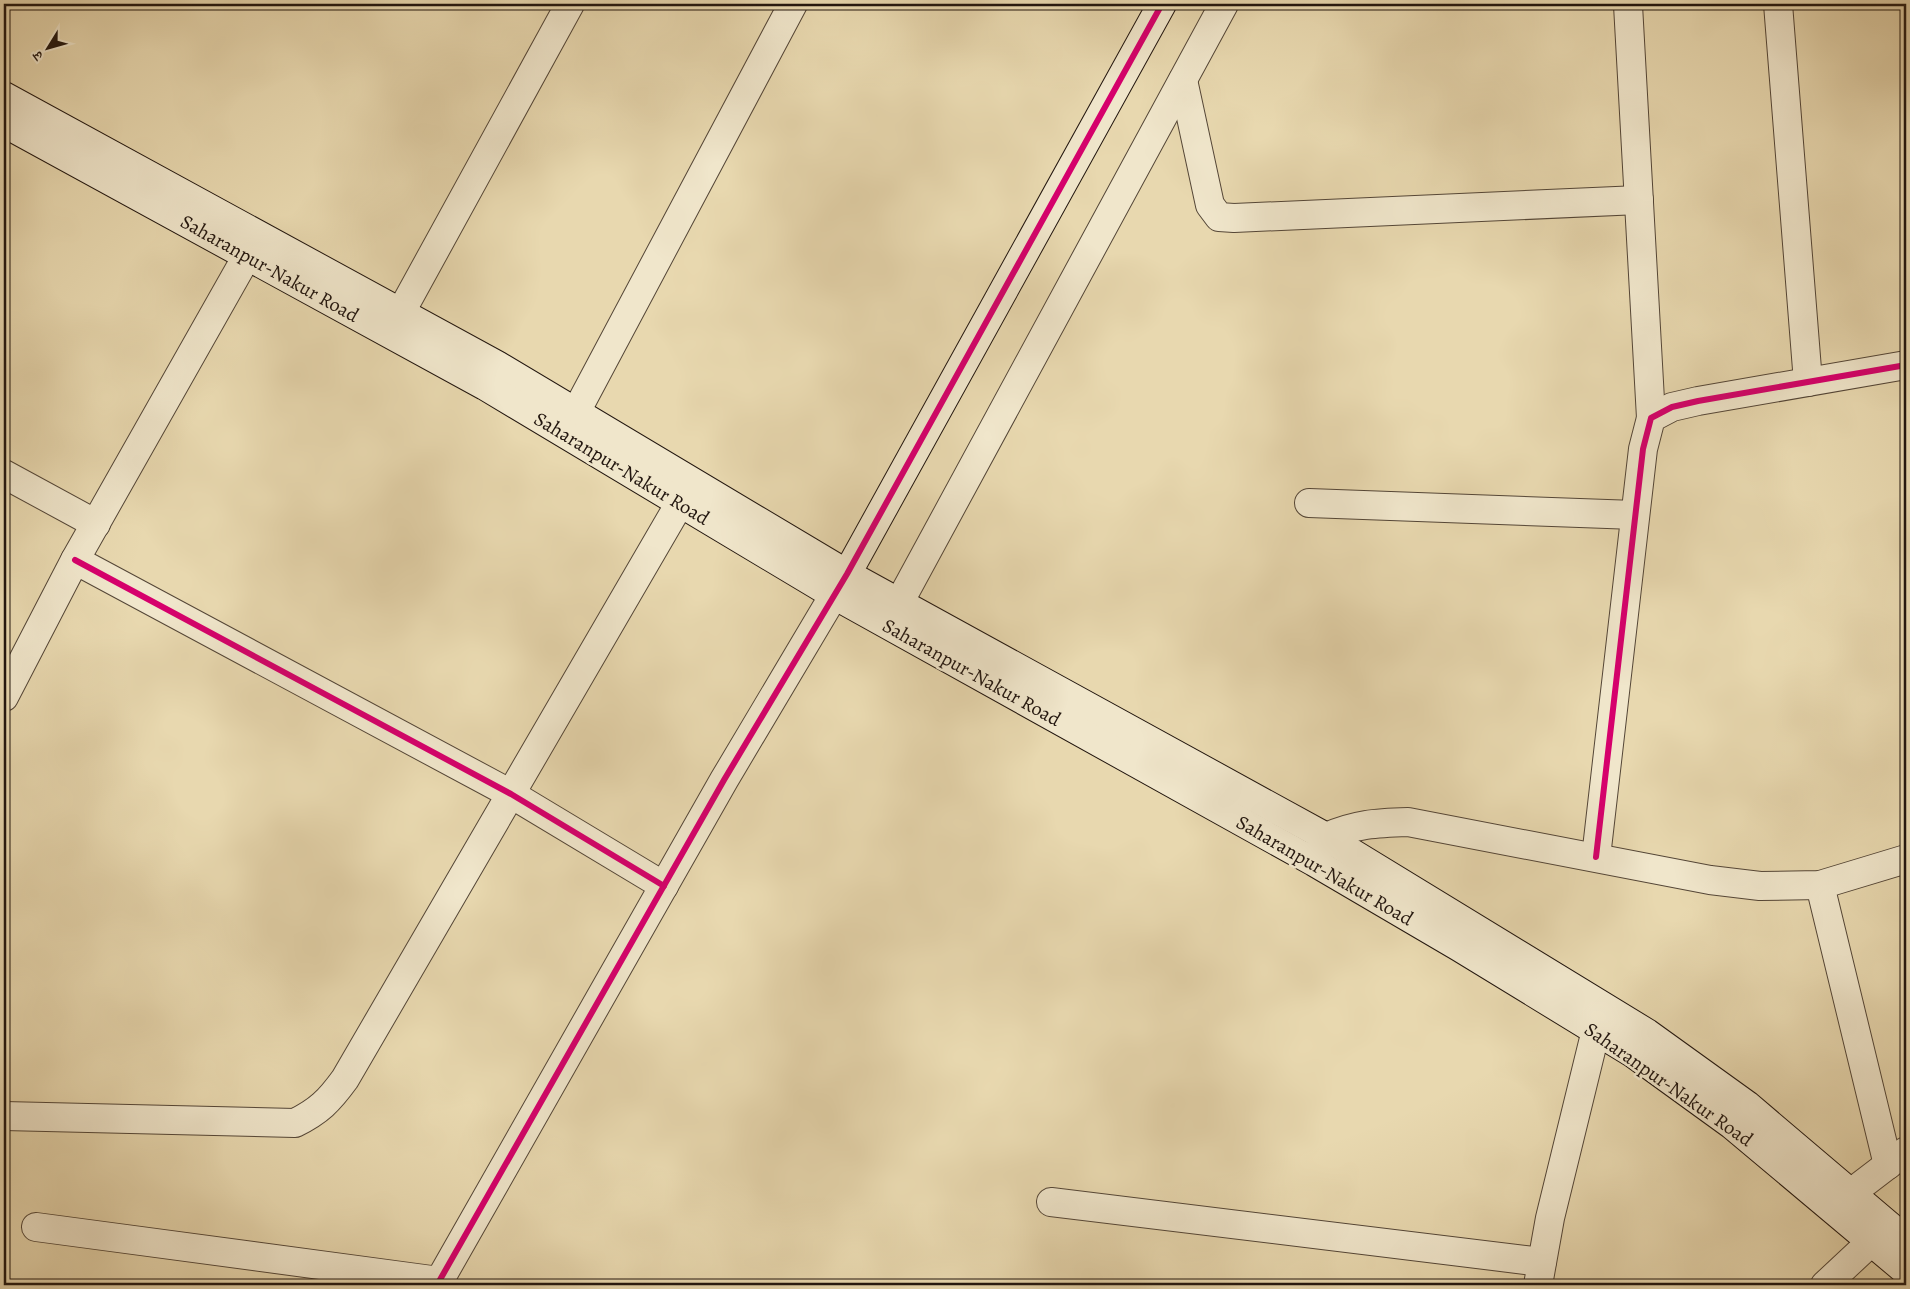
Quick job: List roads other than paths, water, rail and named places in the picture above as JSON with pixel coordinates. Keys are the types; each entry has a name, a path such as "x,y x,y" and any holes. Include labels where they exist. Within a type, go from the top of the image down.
{"street":[{"path":"401,312 570,4"},
{"path":"576,412 793,4"},
{"path":"36,1227 438,1283 724,780 840,585 1162,4"},
{"path":"899,603 1224,4"},
{"path":"1778,4 1808,382"},
{"path":"1596,857 1642,449 1651,418 1628,5"},
{"path":"1183,80 1210,205 1219,217 1234,218 1639,200"},
{"name":"Saharanpur-Nakur Road","path":"4,96 497,365 576,412 840,585 1314,862 1596,1030 1634,1054 1732,1125 1906,1272"},
{"name":"Saharanpur-Nakur Road","path":"4,123 485,386 680,503 840,585 899,603 1326,837 1647,1033 1747,1105 1906,1240"},
{"path":"4,697 75,560 248,256"},
{"path":"1651,418 1672,407 1681,405 1906,365"},
{"path":"4,474 96,524"},
{"path":"4,1116 295,1123 314,1114 331,1098 345,1079 680,503"},
{"path":"1309,503 1635,515"},
{"path":"75,560 511,794 664,886"},
{"path":"1314,862 1326,837 1350,827 1375,822 1408,822 1718,881 1760,886 1820,885 1906,859"},
{"path":"1820,885 1897,1158 1851,1193"},
{"path":"1051,1202 1540,1274 1550,1218 1596,1030"},
{"path":"1825,1285 1871,1242"}]}
